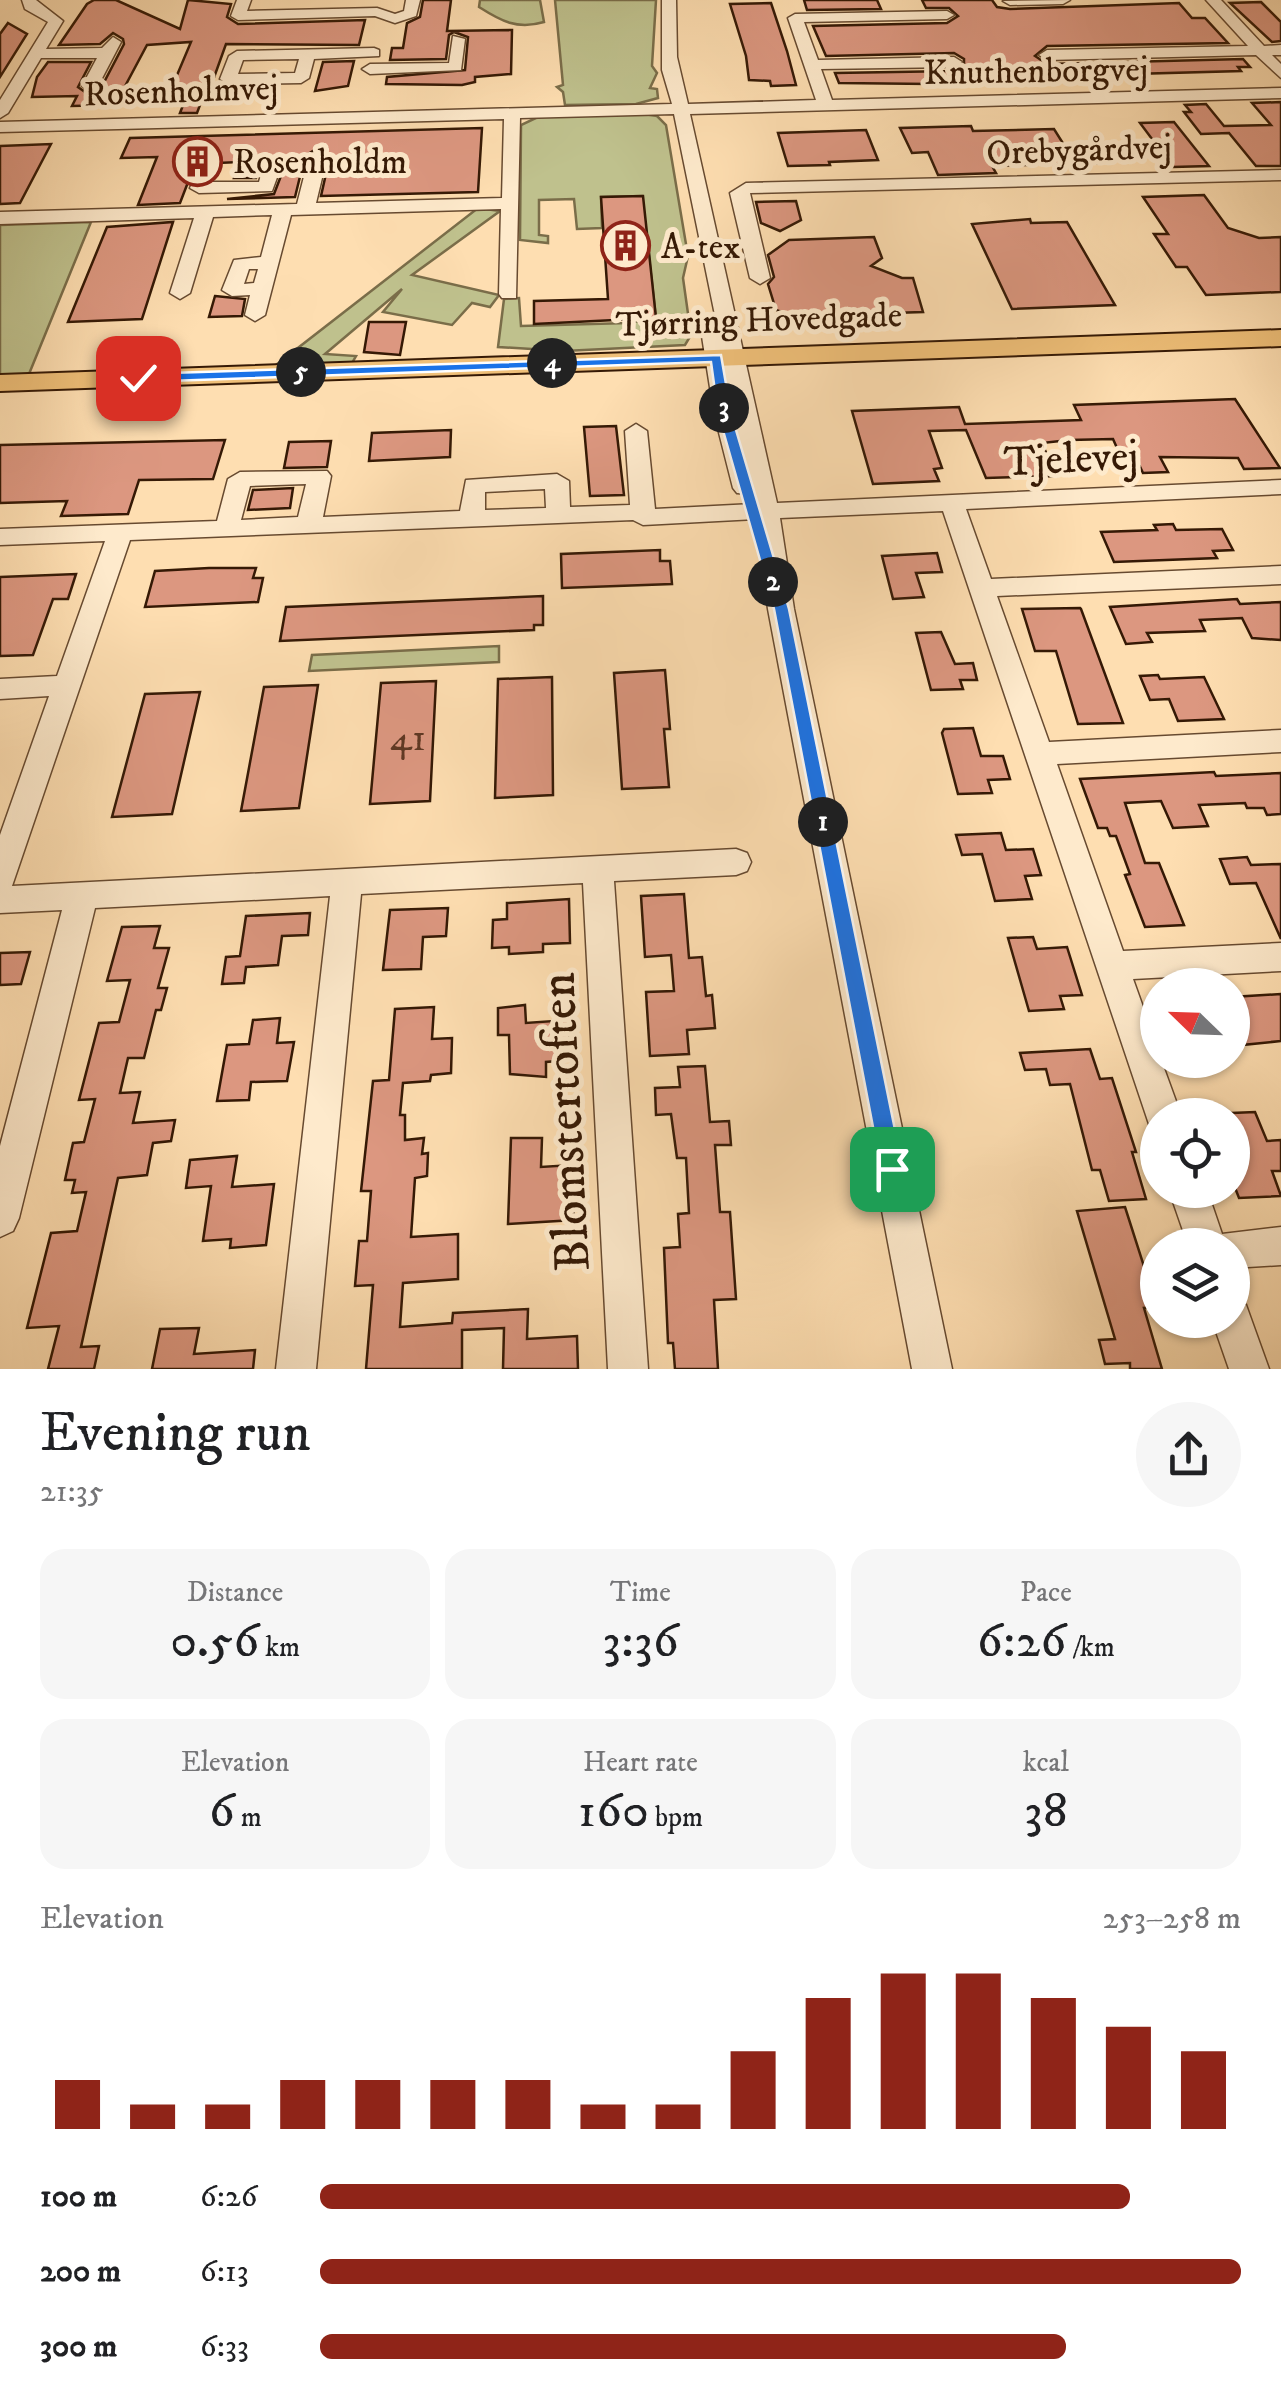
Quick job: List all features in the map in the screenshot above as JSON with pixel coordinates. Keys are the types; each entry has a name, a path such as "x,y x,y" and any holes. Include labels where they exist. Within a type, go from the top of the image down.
{"main road":[{"name":"Tjørring Hovedgade","path":"0,401 1281,338"},
{"name":"Tjørring Hovedgade","path":"0,382 1281,356"}],"street":[{"name":"Rosenholmvej","path":"0,114 26,61 56,21 51,9 30,6 30,0"},
{"name":"Rosenholmvej","path":"244,0 238,16 377,12 379,41"},
{"path":"368,88 379,41 411,13 414,0"},
{"path":"669,0 676,109 781,609 932,1369"},
{"path":"1010,2 1063,0"},
{"path":"1213,0 1281,73"},
{"path":"826,105 795,18 947,14"},
{"name":"Rosenholmvej","path":"90,86 116,36"},
{"name":"Rosenholmvej","path":"308,55 379,41 456,66 458,39"},
{"path":"1047,55 1281,50"},
{"name":"Rosenholmvej","path":"26,61 107,53"},
{"path":"812,65 954,62"},
{"name":"Knuthenborgvej","path":"676,109 1281,93"},
{"name":"Rosenholmvej","path":"0,127 364,112 676,109"},
{"path":"509,294 512,113"},
{"path":"305,210 318,157"},
{"path":"206,170 200,188 266,187 273,164"},
{"name":"Orebygårdvej","path":"760,278 738,193 746,188 1281,176"},
{"path":"180,293 210,213 224,188"},
{"path":"0,218 509,203"},
{"path":"255,314 284,210"},
{"path":"261,289 232,290 241,264 267,263"},
{"path":"636,431 643,512"},
{"path":"226,528 240,479 319,476 309,525"},
{"name":"Tjelevej","path":"0,536 643,512 644,517 759,513 1281,486"},
{"path":"952,502 1157,1098"},
{"path":"0,879 120,532"},
{"path":"982,588 1281,575"},
{"path":"0,689 67,685"},
{"path":"1040,754 1281,742"},
{"path":"0,900 736,862"},
{"name":"Blomstertoften","path":"598,869 628,1369"},
{"path":"296,1369 348,882"},
{"path":"0,1218 82,896"},
{"path":"1111,966 1281,957"},
{"path":"1250,1248 1281,1246"},
{"path":"1239,1338 1250,1369"}],"green space":[{"path":"480,0 540,0 544,22 510,23 479,7"},
{"path":"555,0 656,0 652,66 657,73 650,88 657,89 658,98 636,104 565,105 563,92 557,87 563,85"},
{"path":"540,116 657,116 666,125 688,256 683,278 691,335 685,345 564,351 498,347 504,299 519,298 521,326 628,323 656,318 642,196 601,197 602,228 577,229 574,199 539,200 539,235 548,236 548,243 520,240 521,125"},
{"path":"478,208 500,211 412,275 499,295 490,307 472,303 452,325 383,312 402,289 325,354 356,356 352,363 276,365"},
{"path":"91,222 29,374 0,375 0,225"},
{"path":"499,646 499,662 309,671 312,655"}],"building":[{"path":"94,0 116,0 180,29 188,0 231,4 227,17 238,24 365,20 359,45 226,44 207,97 203,97 197,113 180,113 187,95 179,95 183,87 172,87 191,42 147,45 115,105 72,106 77,96 32,97 37,77 48,62 91,62 78,87 88,94 101,88 123,39 113,33 100,44 59,45 87,4"},
{"path":"423,0 451,0 447,31 512,30 511,74 475,77 475,82 462,85 386,84 387,77 465,70 468,37 454,32 449,35 446,59 390,60 392,48 403,48 407,23 420,17"},
{"path":"804,0 877,0 881,9 807,10"},
{"path":"922,0 992,0 997,7 1010,9 1179,3 1192,18 1205,18 1228,43 1047,46 1035,56 1047,64 1243,59 1250,67 1238,67 1241,71 1096,75 1096,79 1024,75 951,77 931,84 839,83 835,73 954,71 964,65 964,59 954,53 826,56 813,26 947,23 958,16 949,8 926,8"},
{"path":"1261,2 1281,22 1281,41 1272,42 1230,3"},
{"path":"771,3 796,85 771,86 770,81 749,80 730,4"},
{"path":"8,23 27,34 0,77 0,34"},
{"path":"354,61 348,86 315,91 323,62"},
{"path":"1281,102 1281,166 1256,166 1229,133 1201,134 1184,112 1191,112 1185,105 1206,104 1224,126 1271,125 1252,103"},
{"path":"1174,122 1209,166 1173,167 1140,123"},
{"path":"971,126 973,131 1054,129 1064,145 1093,145 1105,163 992,166 996,173 938,175 928,152 912,153 900,128"},
{"path":"482,128 478,192 321,196 330,156 316,149 305,156 295,197 227,199 274,194 286,163 271,156 260,163 256,178 234,178 239,162 195,164 180,203 138,205 157,157 121,158 130,138"},
{"path":"866,130 878,160 829,162 830,165 788,166 778,133"},
{"path":"51,144 20,203 0,204 0,146"},
{"path":"1204,195 1228,228 1259,238 1281,237 1281,292 1206,295 1187,267 1176,267 1154,234 1168,234 1143,197"},
{"name":"A-tex","path":"643,196 656,318 534,324 534,301 608,299 601,197"},
{"path":"796,201 801,220 780,231 761,223 756,202"},
{"path":"1030,219 1031,223 1067,222 1115,305 1012,309 972,224"},
{"path":"173,222 142,319 68,322 107,227"},
{"path":"874,237 882,258 871,266 902,278 913,278 923,312 793,316 776,310 768,284 774,277 768,255 789,240"},
{"path":"215,296 245,299 242,316 209,317"},
{"path":"369,322 406,322 400,355 364,352"},
{"path":"1235,399 1280,468 1244,469 1238,458 1160,457 1168,472 1143,473 1135,456 1121,457 1113,439 1069,440 1042,443 1056,476 986,478 966,430 929,431 942,468 934,469 939,481 873,484 852,411 959,407 965,424 1081,420 1074,405"},
{"path":"616,426 624,495 590,496 584,427"},
{"path":"451,430 450,457 369,461 372,433"},
{"path":"225,440 213,479 139,480 128,514 61,516 67,501 0,503 0,445"},
{"path":"331,441 327,467 284,468 289,442"},
{"path":"293,488 290,508 248,510 253,490"},
{"path":"1173,524 1176,530 1222,529 1233,550 1213,551 1217,558 1114,562 1101,532 1157,530 1154,525"},
{"path":"660,550 660,561 670,561 672,584 562,588 561,554"},
{"path":"937,553 942,572 916,573 924,597 893,599 882,556"},
{"path":"256,568 253,578 263,578 258,602 145,607 155,571"},
{"path":"76,574 68,599 53,599 33,655 0,656 0,577"},
{"path":"543,596 543,625 534,625 534,630 280,641 286,607"},
{"path":"1237,599 1240,604 1281,602 1281,640 1252,638 1242,618 1200,620 1205,631 1147,633 1152,642 1126,644 1110,607"},
{"path":"1080,608 1123,723 1078,724 1056,651 1035,651 1022,609"},
{"path":"941,632 955,664 973,663 977,680 960,680 963,689 931,690 916,633"},
{"path":"665,670 670,729 664,729 669,787 622,789 614,673"},
{"path":"1158,675 1160,679 1204,677 1224,719 1178,721 1169,699 1150,700 1140,676"},
{"path":"552,677 553,795 495,798 498,679"},
{"path":"436,681 430,801 370,804 381,683"},
{"path":"318,685 299,808 241,811 264,687"},
{"path":"200,692 172,814 112,817 145,694"},
{"path":"973,728 981,756 1003,756 1010,779 988,780 992,793 958,794 942,733 944,729"},
{"path":"1214,772 1216,776 1281,773 1281,814 1267,815 1264,808 1247,808 1245,803 1199,805 1208,826 1173,828 1161,801 1125,803 1145,863 1159,863 1184,925 1145,927 1125,875 1130,874 1116,836 1110,836 1107,828 1098,828 1080,779"},
{"path":"1001,833 1006,850 1033,849 1041,875 1025,876 1032,899 995,901 982,854 962,855 956,835"},
{"path":"1247,857 1251,865 1281,864 1281,939 1256,883 1230,884 1220,859"},
{"path":"684,894 689,958 702,957 706,996 712,995 715,1028 687,1030 689,1054 650,1056 646,992 674,991 671,955 645,957 641,896"},
{"path":"569,899 570,943 543,944 543,952 509,954 509,947 492,948 493,920 507,919 507,903"},
{"path":"448,908 446,936 423,937 421,969 383,970 390,910"},
{"path":"310,913 308,935 282,936 278,965 246,967 244,983 222,984 226,957 240,956 246,916"},
{"path":"160,926 154,948 169,948 158,988 167,988 161,1010 156,1010 144,1058 128,1058 120,1093 140,1092 133,1123 175,1120 171,1141 153,1143 147,1175 118,1178 81,1347 99,1346 94,1369 48,1369 59,1326 27,1328 51,1233 77,1231 86,1192 72,1193 75,1180 65,1180 73,1143 84,1142 95,1099 79,1100 99,1023 119,1022 130,980 107,981 122,927"},
{"path":"1033,937 1037,949 1067,947 1082,995 1060,996 1064,1009 1029,1011 1008,938"},
{"path":"30,952 21,984 0,985 0,953"},
{"path":"1281,994 1281,1041 1250,1044 1250,996"},
{"path":"525,1005 526,1023 568,1020 569,1060 546,1062 546,1077 510,1074 509,1035 498,1035 498,1008"},
{"path":"434,1007 432,1039 452,1038 451,1073 431,1075 430,1081 403,1083 400,1115 405,1115 405,1140 424,1138 422,1154 428,1153 427,1176 415,1178 411,1237 458,1234 458,1279 403,1283 400,1327 452,1323 453,1313 528,1309 527,1339 577,1336 578,1369 503,1369 504,1328 462,1330 462,1369 366,1369 373,1285 355,1286 359,1241 367,1241 371,1191 361,1191 373,1081 389,1080 395,1009"},
{"path":"280,1018 277,1043 294,1042 287,1081 251,1082 249,1100 217,1101 227,1045 249,1044 253,1020"},
{"path":"1090,1049 1100,1079 1112,1078 1136,1152 1132,1152 1140,1179 1140,1199 1109,1201 1100,1170 1092,1170 1070,1084 1050,1085 1046,1069 1025,1070 1020,1053"},
{"path":"705,1066 710,1122 729,1121 731,1145 715,1145 720,1212 730,1212 736,1299 714,1300 718,1369 675,1369 673,1343 668,1343 664,1248 680,1247 678,1214 689,1213 686,1158 677,1158 671,1114 656,1115 655,1088 680,1087 678,1067"},
{"path":"1250,1112 1255,1112 1267,1141 1281,1140 1281,1171 1272,1171 1281,1196 1250,1197"},
{"path":"511,1138 542,1138 541,1167 572,1165 574,1220 508,1224"},
{"path":"237,1156 232,1187 274,1184 266,1245 230,1248 231,1239 203,1241 211,1186 186,1188 190,1160"},
{"path":"1125,1207 1140,1254 1140,1338 1153,1338 1162,1369 1130,1369 1130,1363 1105,1364 1099,1340 1115,1339 1077,1211"},
{"path":"199,1328 194,1354 255,1350 253,1369 152,1369 160,1329"}],"place":[{"name":"Rosenholdm","path":"198,161"},
{"name":"A-tex","path":"626,246"}],"route":[{"path":"138,378 716,358 725,413 751,514 781,609 892,1169"}]}
